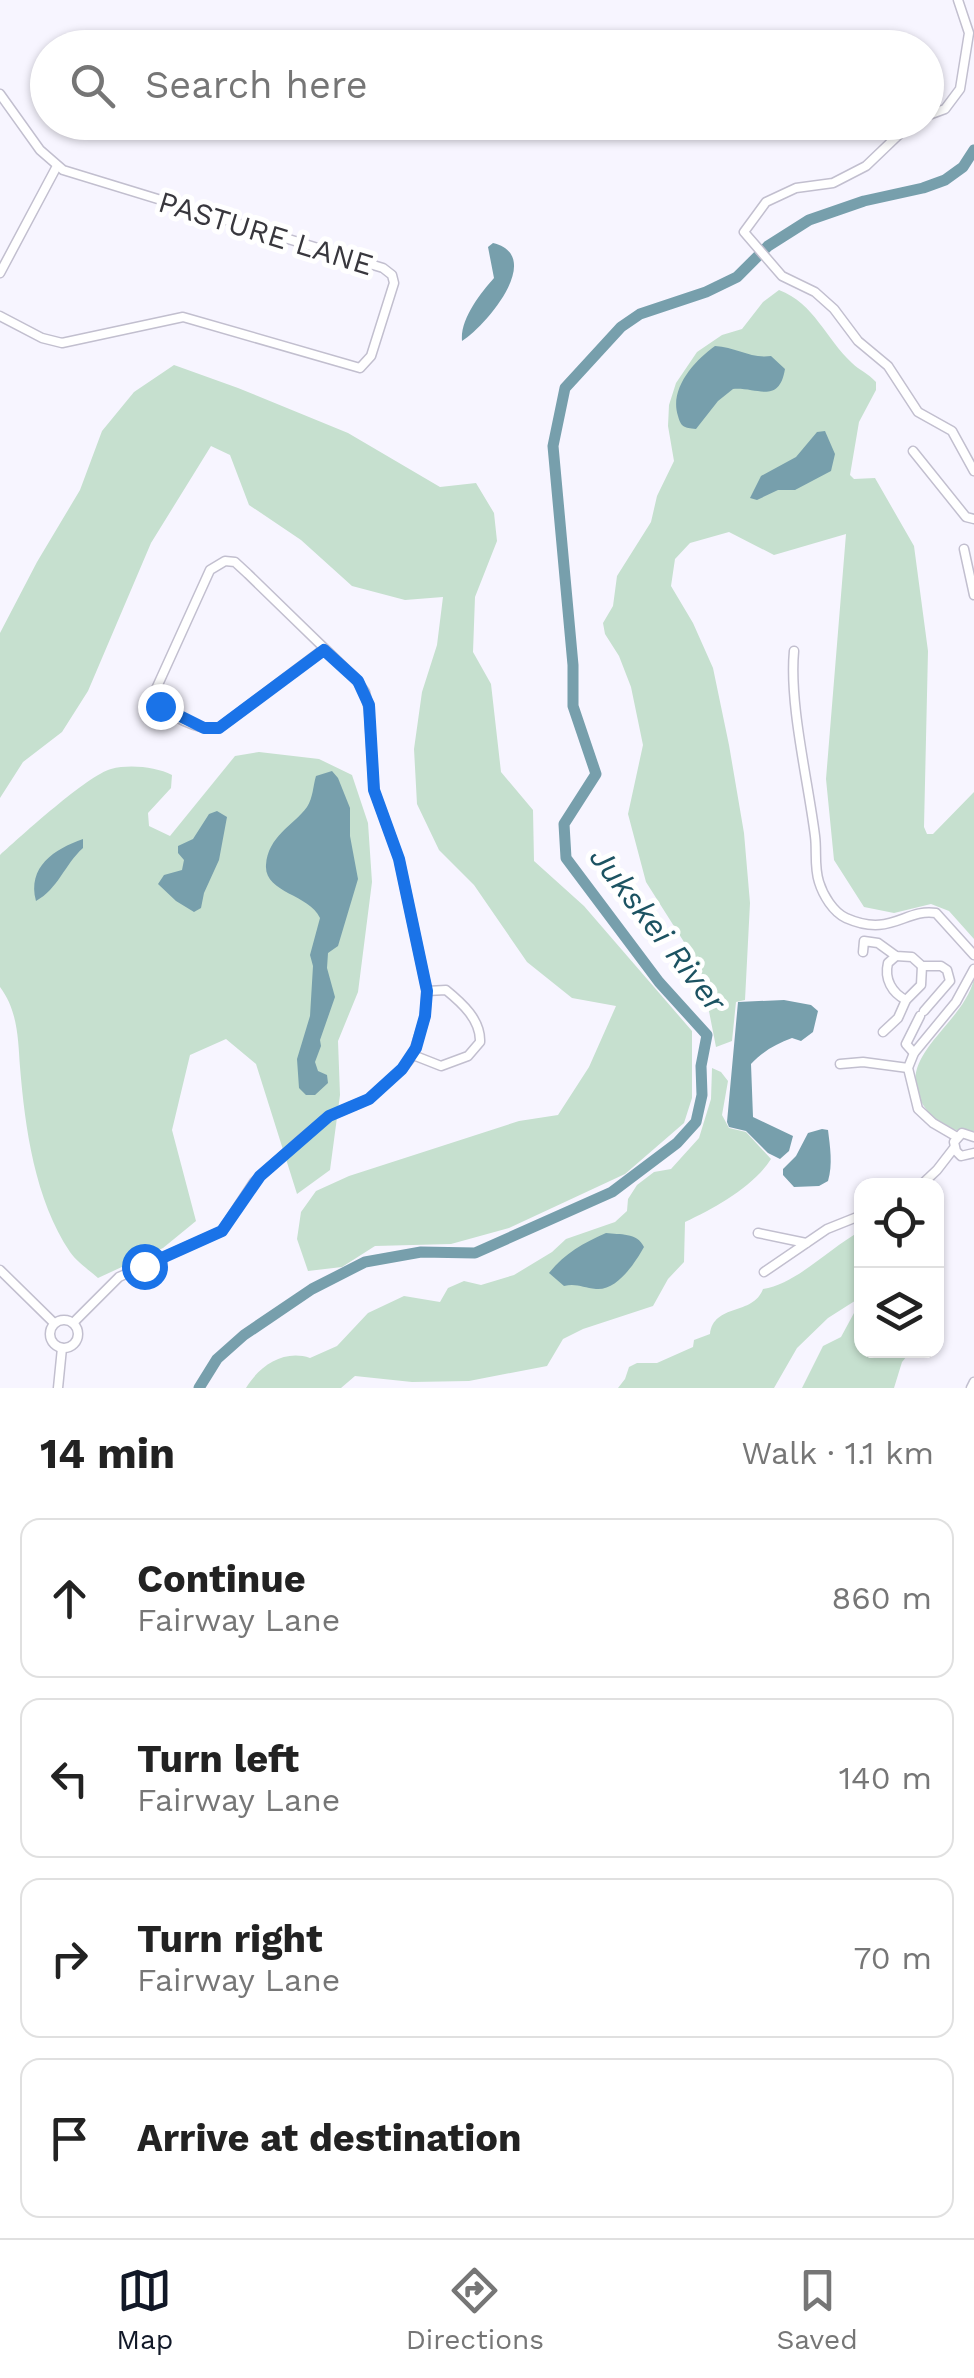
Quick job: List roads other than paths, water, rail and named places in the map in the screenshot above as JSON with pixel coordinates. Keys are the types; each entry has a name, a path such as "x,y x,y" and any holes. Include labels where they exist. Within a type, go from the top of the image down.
{"street":[{"path":"944,109 960,88 969,33 958,0"},
{"name":"PASTURE LANE","path":"0,96 30,136"},
{"name":"PASTURE LANE","path":"0,316 47,340 62,343 183,317 355,368 364,366 370,356 393,286 394,279 386,269 73,174 57,166 33,140"},
{"path":"891,140 873,162 849,176 826,185 796,188 765,203 745,228 749,240 782,276 816,292 858,341 888,366 920,414 952,431 974,471"},
{"path":"0,273 57,166"},
{"path":"913,451 966,516 974,519"},
{"path":"964,548 974,595"},
{"path":"73,1323 119,1277 222,1231 260,1176 329,1116 369,1099 413,1056 425,1016 427,991 399,859 374,790 366,697 354,676 238,565 220,562 208,576 156,690 156,700 166,711 187,721 204,728 219,728 324,650"},
{"path":"794,651 816,872 823,892 842,916 878,926 936,913 974,955"},
{"path":"863,952 863,942 872,942 896,956 912,956 922,966 940,966 950,974 946,987 907,1039 906,1044 914,1053"},
{"path":"896,956 888,964 887,975 892,989 906,1000"},
{"path":"883,1032 898,1018 906,1000 920,985 922,966"},
{"path":"957,1136 933,1124 918,1109 908,1068 914,1053 956,1002 974,969"},
{"path":"413,1056 441,1066 472,1054 481,1038 472,1017 451,994 427,991"},
{"path":"840,1064 856,1061 908,1068"},
{"path":"928,1178 954,1148 957,1136 973,1136"},
{"path":"954,1148 962,1156"},
{"path":"937,1170 974,1153"},
{"path":"764,1272 839,1222 854,1217"},
{"path":"758,1233 806,1243"},
{"path":"0,1270 54,1323"},
{"path":"62,1320 73,1323 78,1331 76,1340 62,1348 51,1340 50,1331 54,1323 62,1320"},
{"path":"58,1388 62,1348"}],"water":[{"path":"493,243 508,250 514,262 513,276 496,307 462,341 468,316 494,278 488,247"},
{"path":"715,346 771,356 785,369 782,380 772,391 733,389 696,429 686,427 680,423 676,406 680,386 699,359"},
{"path":"825,431 835,454 831,471 795,490 778,490 757,500 750,498 761,476 796,457 817,432"},
{"path":"332,771 350,808 350,836 358,879 338,946 328,953 327,968 335,997 315,1062 318,1071 327,1075 328,1083 315,1095 306,1095 299,1088 297,1059 310,1016 310,955 320,918 307,904 272,882 266,865 271,846 309,803 316,776"},
{"path":"217,811 227,817 219,860 201,908 194,912 158,884 164,875 182,870 184,860 178,846 193,839 209,814"},
{"path":"83,839 83,848 50,890 36,901 35,878 45,861"},
{"path":"784,1000 811,1005 818,1011 813,1032 801,1041 792,1038 775,1045 751,1064 753,1117 793,1136 789,1151 780,1159 746,1131 729,1127 727,1122 738,1002"},
{"path":"828,1130 830,1142 828,1181 819,1186 794,1187 783,1175 783,1169 796,1156 808,1133"},
{"path":"606,1233 633,1237 644,1247 611,1286 564,1286 549,1273 574,1250"}],"waterway":[{"name":"Jukskei River","path":"199,1388 217,1359 244,1335 312,1289 365,1262 421,1252 475,1253 612,1192 677,1143 696,1122 707,1035 659,982 566,858 564,824 596,774 573,706 573,665 553,446 565,388 621,327 640,314 737,277 768,246 809,220 945,180 963,167 974,150"}]}
